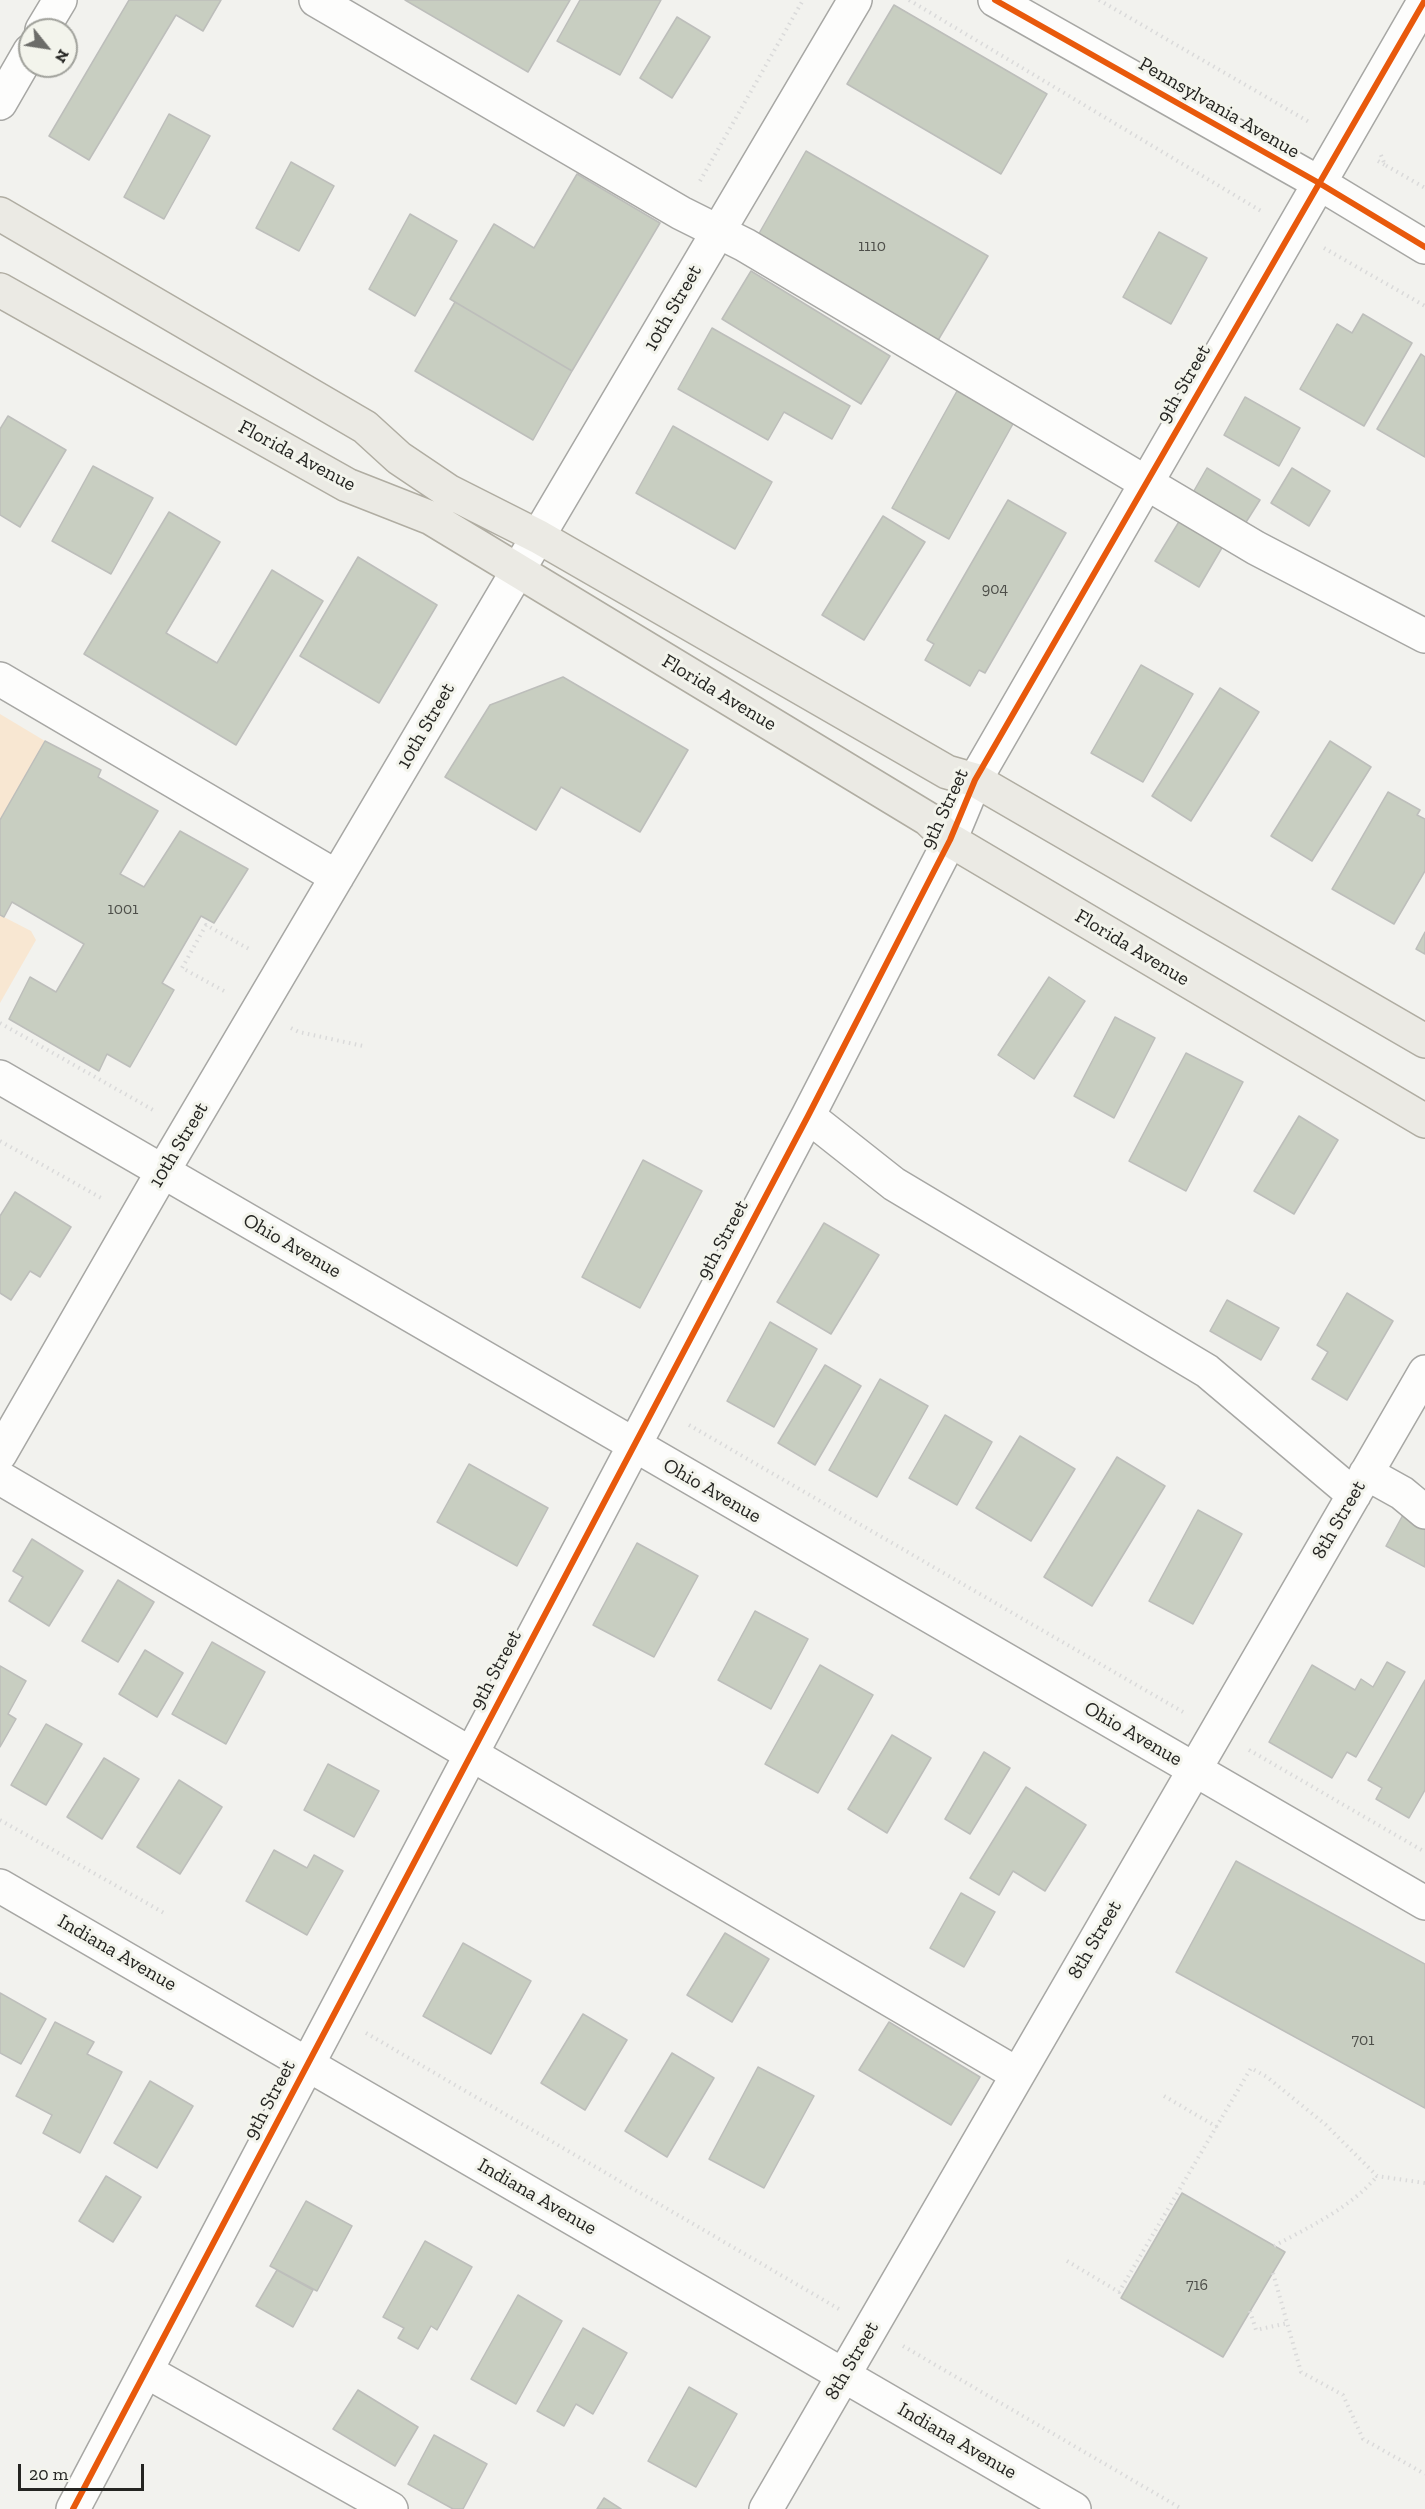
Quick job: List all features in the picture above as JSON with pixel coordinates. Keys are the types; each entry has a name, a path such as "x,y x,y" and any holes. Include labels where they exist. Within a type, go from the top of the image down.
{"main road":[{"path":"0,214 365,427 399,458 448,491 539,537 947,772 975,780 1425,1041"},
{"name":"Florida Avenue","path":"0,290 337,480 431,518 928,819 950,840 1425,1121"}],"street":[{"path":"49,18 60,0"},
{"path":"316,0 717,233 745,245 1256,548 1425,636"},
{"name":"10th Street","path":"0,1454 164,1171 855,0"},
{"name":"Pennsylvania Avenue","path":"995,0 1319,183 1425,247"},
{"name":"9th Street","path":"73,2509 808,1116 950,840 975,780 1425,0"},
{"path":"0,103 18,72"},
{"path":"0,679 337,877"},
{"name":"Ohio Avenue","path":"0,1077 1425,1903"},
{"path":"808,1116 894,1184 1207,1371 1360,1484 1402,1493 1425,1512"},
{"name":"8th Street","path":"766,2509 1425,1371"},
{"path":"0,1478 1017,2074"},
{"name":"Indiana Avenue","path":"0,1886 309,2063 1074,2509"},
{"path":"147,2371 391,2509"}],"path":[{"path":"909,0 1292,230 1425,306"},
{"path":"1099,0 1425,188"},
{"path":"1380,145 1385,165"},
{"path":"0,1023 155,1111"},
{"path":"0,1141 103,1199"},
{"path":"683,1422 1425,1852"},
{"path":"0,1820 166,1914"},
{"path":"370,2021 365,2032 1182,2509"},
{"path":"1067,2261 1119,2292 1251,2068 1267,2077 1326,2125 1377,2176 1425,2183"},
{"path":"1164,2097 1217,2127"},
{"path":"1274,2246 1329,2214 1369,2186 1377,2176"},
{"path":"1273,2273 1301,2372 1343,2395 1363,2439 1425,2474"},
{"path":"1250,2312 1256,2330 1287,2323"}],"shaded area":[{"path":"0,714 45,741 0,820"},
{"path":"0,915 31,931 36,940 0,1003"}],"building":[{"path":"129,0 221,0 203,31 176,15 89,160 49,136"},
{"path":"405,0 570,0 528,72"},
{"path":"580,0 661,0 620,75 557,41"},
{"path":"894,5 1047,94 1001,174 847,84"},
{"path":"677,17 710,37 672,98 640,78"},
{"path":"169,114 210,136 164,219 124,197"},
{"path":"806,151 988,256 937,342 757,237"},
{"path":"291,162 334,186 299,251 256,228"},
{"path":"577,174 660,223 572,371 450,299 494,224 534,248"},
{"path":"410,214 457,241 415,316 369,289"},
{"path":"1159,232 1207,258 1171,324 1123,297"},
{"path":"751,271 890,356 861,404 722,319"},
{"path":"455,302 572,371 533,440 415,371"},
{"path":"1363,314 1412,343 1364,426 1300,389 1337,324 1352,333"},
{"path":"712,328 850,406 832,439 784,412 768,440 678,389"},
{"path":"1421,354 1425,357 1425,457 1377,429"},
{"path":"957,391 1014,422 949,539 892,508"},
{"path":"1245,397 1300,428 1279,466 1224,435"},
{"path":"8,416 66,450 20,527 0,515 0,429"},
{"path":"673,426 772,482 735,549 636,493"},
{"path":"93,466 153,498 111,574 52,541"},
{"path":"1207,468 1260,500 1243,527 1191,496"},
{"path":"1292,468 1330,491 1309,526 1271,503"},
{"path":"1008,500 1066,533 985,673 979,670 970,686 925,660 934,644 927,640"},
{"path":"169,512 220,542 166,633 217,663 272,570 323,601 236,745 84,654"},
{"path":"883,516 925,542 864,640 822,615"},
{"path":"1180,520 1223,546 1199,587 1155,561"},
{"path":"358,557 437,605 379,703 300,656"},
{"path":"1141,665 1193,694 1143,782 1091,753"},
{"path":"563,677 688,750 640,832 561,787 536,830 445,777 490,705"},
{"path":"1220,688 1259,712 1191,821 1152,796"},
{"path":"45,741 101,770 98,777 158,811 120,874 144,887 180,831 248,869 214,923 201,916 162,983 174,990 130,1067 107,1054 99,1071 9,1019 30,977 56,992 84,944 12,902 4,917 0,915 0,820"},
{"path":"1330,741 1371,767 1312,861 1271,836"},
{"path":"1388,792 1420,810 1417,815 1425,819 1425,871 1394,924 1332,889"},
{"path":"1425,932 1425,954 1416,949"},
{"path":"1049,977 1085,1001 1034,1079 998,1055"},
{"path":"1115,1017 1155,1038 1114,1118 1074,1096"},
{"path":"1186,1053 1243,1082 1186,1191 1129,1161"},
{"path":"1299,1116 1338,1140 1294,1214 1254,1191"},
{"path":"643,1160 702,1191 640,1308 582,1277"},
{"path":"15,1192 71,1227 40,1277 30,1271 11,1300 0,1293 0,1216"},
{"path":"824,1223 879,1255 831,1334 777,1302"},
{"path":"1347,1293 1393,1321 1347,1400 1312,1379 1328,1352 1317,1345"},
{"path":"1227,1300 1279,1328 1261,1360 1210,1331"},
{"path":"770,1322 817,1349 774,1427 727,1401"},
{"path":"825,1365 861,1386 815,1465 778,1443"},
{"path":"880,1379 928,1406 877,1497 829,1470"},
{"path":"945,1415 992,1442 957,1505 909,1478"},
{"path":"1020,1436 1075,1469 1031,1541 976,1508"},
{"path":"1117,1457 1165,1486 1092,1606 1044,1577"},
{"path":"469,1464 548,1508 517,1566 437,1522"},
{"path":"1198,1510 1242,1534 1193,1624 1149,1601"},
{"path":"1404,1513 1425,1525 1425,1567 1386,1546"},
{"path":"32,1539 83,1571 49,1626 9,1601 23,1577 13,1571"},
{"path":"637,1543 698,1576 654,1657 593,1625"},
{"path":"118,1580 154,1602 118,1662 82,1641"},
{"path":"755,1611 808,1639 771,1709 718,1680"},
{"path":"212,1642 265,1672 226,1744 172,1714"},
{"path":"145,1650 183,1673 157,1717 119,1694"},
{"path":"1387,1662 1405,1672 1356,1757 1347,1752 1332,1778 1269,1742 1312,1665 1355,1690 1361,1679 1373,1687"},
{"path":"820,1665 873,1695 818,1793 765,1764"},
{"path":"0,1666 26,1681 8,1714 16,1719 0,1747"},
{"path":"1425,1680 1425,1790 1409,1818 1376,1799 1382,1788 1368,1780"},
{"path":"46,1724 82,1744 46,1805 11,1785"},
{"path":"892,1735 931,1758 887,1833 848,1809"},
{"path":"984,1752 1010,1768 970,1834 945,1819"},
{"path":"104,1758 139,1779 102,1839 67,1817"},
{"path":"328,1764 379,1791 354,1837 304,1810"},
{"path":"179,1780 222,1807 180,1874 137,1847"},
{"path":"1026,1787 1086,1825 1045,1891 1013,1871 999,1895 970,1878"},
{"path":"274,1850 307,1868 314,1855 343,1871 307,1935 246,1901"},
{"path":"1236,1861 1425,1964 1425,2108 1176,1972"},
{"path":"961,1893 995,1912 964,1967 930,1948"},
{"path":"725,1933 769,1959 732,2022 687,1995"},
{"path":"463,1943 531,1981 491,2054 423,2016"},
{"path":"0,1993 46,2019 21,2064 0,2053"},
{"path":"583,2014 627,2040 585,2110 541,2083"},
{"path":"55,2022 94,2042 87,2054 122,2072 80,2153 43,2133 52,2115 16,2096"},
{"path":"889,2022 980,2077 951,2125 859,2070"},
{"path":"672,2053 714,2078 667,2157 625,2131"},
{"path":"758,2067 814,2096 764,2188 709,2159"},
{"path":"150,2081 193,2106 157,2168 114,2143"},
{"path":"106,2176 141,2197 113,2242 79,2221"},
{"path":"1182,2193 1285,2252 1223,2357 1121,2298"},
{"path":"306,2201 352,2226 317,2291 270,2266"},
{"path":"425,2241 472,2267 437,2330 431,2326 418,2349 398,2338 404,2328 383,2317"},
{"path":"277,2270 313,2290 293,2327 256,2306"},
{"path":"518,2295 562,2321 516,2404 471,2379"},
{"path":"583,2328 627,2353 593,2414 576,2404 564,2426 537,2411"},
{"path":"689,2387 737,2414 696,2487 648,2461"},
{"path":"358,2390 418,2427 395,2466 333,2429"},
{"path":"434,2435 487,2464 463,2509 453,2509 408,2484"},
{"path":"604,2498 621,2509 597,2509"}],"cycle path":[{"path":"995,0 1319,183 1425,247"},
{"path":"73,2509 808,1116 950,840 975,780 1425,0"}]}
